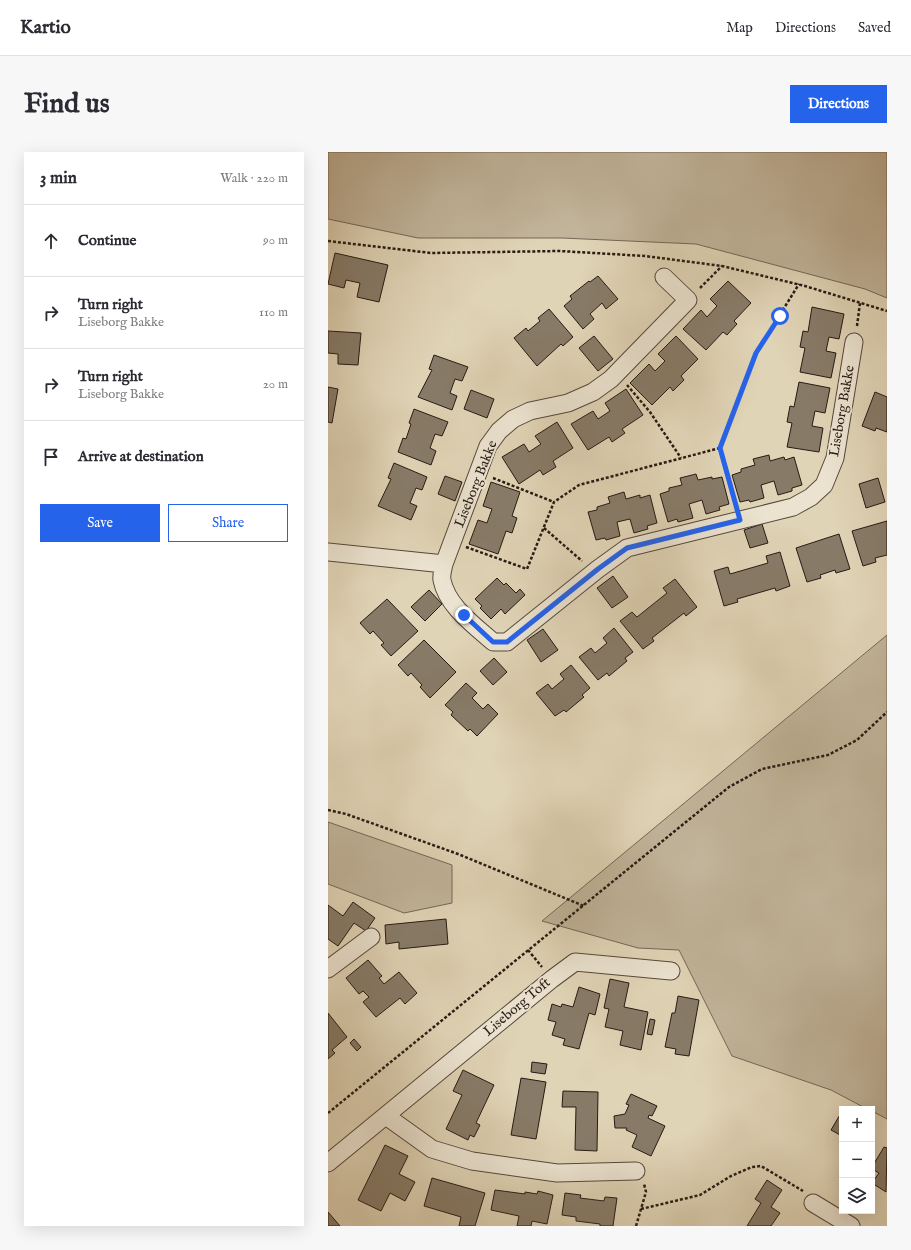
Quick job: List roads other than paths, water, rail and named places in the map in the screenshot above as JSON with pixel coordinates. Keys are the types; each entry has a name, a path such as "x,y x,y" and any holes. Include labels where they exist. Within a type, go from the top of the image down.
{"street":[{"name":"Liseborg Bakke","path":"664,278 688,300 617,373 593,392 568,403 530,411 513,419 499,431 488,446 444,564 442,579 448,597 464,615 493,642 507,642 594,572 627,548 793,507 811,497 824,485 835,458 854,342"},
{"path":"328,552 444,564"},
{"path":"328,969 371,937"},
{"name":"Liseborg Toft","path":"328,1163 552,978 575,962 672,971"},
{"path":"386,1116 432,1149 472,1161 557,1173 636,1171"},
{"path":"813,1203 851,1226"}]}
